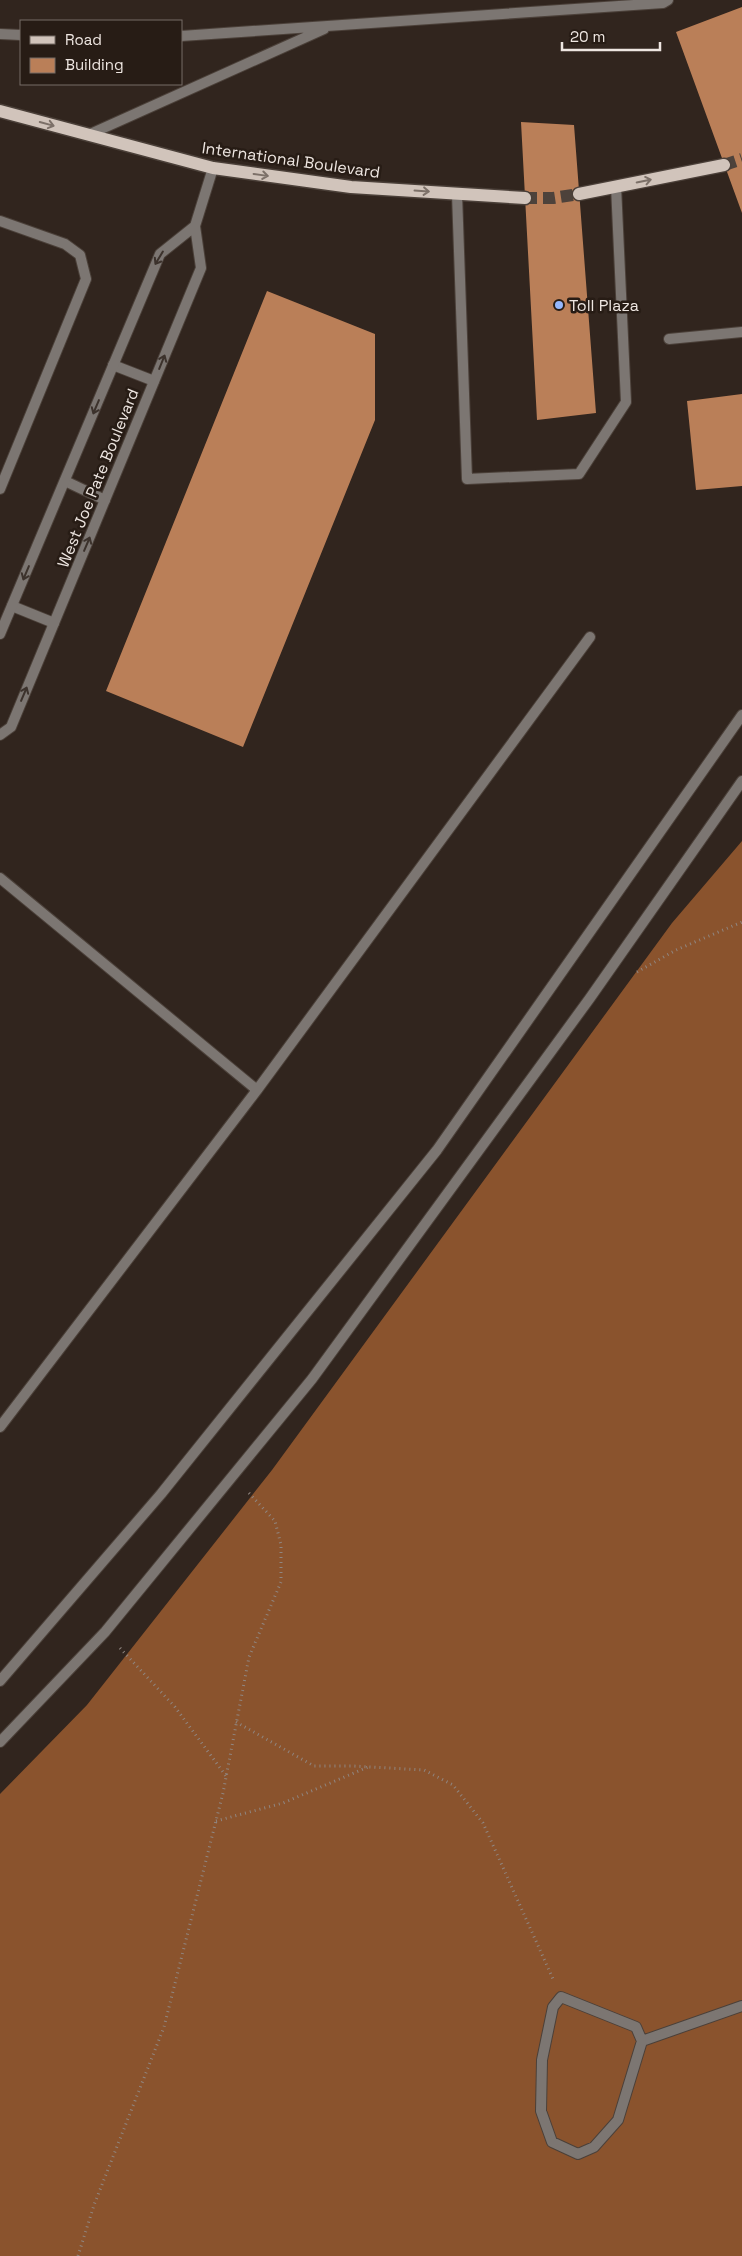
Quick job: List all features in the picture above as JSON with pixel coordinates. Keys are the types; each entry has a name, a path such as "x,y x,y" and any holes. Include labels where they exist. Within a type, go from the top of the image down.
{"main road":[{"name":"International Boulevard","path":"0,111 212,168 351,187 525,198"},
{"path":"579,194 724,165"}],"street":[{"path":"182,36 591,9 663,3 668,0"},
{"path":"88,135 331,26"},
{"path":"0,34 20,35"},
{"name":"West Joe Pate Boulevard","path":"0,735 11,727 201,268 195,226 212,168"},
{"path":"457,194 467,479 579,474 626,402 616,186"},
{"path":"0,489 86,279 80,255 65,244 1,224"},
{"name":"West Joe Pate Boulevard","path":"0,634 160,254 195,226"},
{"path":"669,338 742,332"},
{"path":"113,364 154,381"},
{"path":"65,481 105,500"},
{"path":"12,606 54,623"},
{"path":"0,1427 257,1090 590,637"},
{"path":"0,1681 161,1494 437,1150 742,715"},
{"path":"0,1742 105,1632 318,1371 590,998 742,781"},
{"path":"0,878 257,1090"},
{"path":"561,1997 636,2027 642,2041 618,2120 594,2147 578,2154 552,2142 541,2111 542,2060 553,2007 561,1997"},
{"path":"642,2041 742,2006"}],"path":[{"path":"633,974 676,950 742,922"},
{"path":"78,2256 94,2205 164,2027 216,1821 250,1657 281,1582 281,1545 275,1521 232,1477"},
{"path":"105,1632 175,1707 226,1776"},
{"path":"236,1722 314,1766 369,1766 424,1770 453,1784 483,1823 561,1997"},
{"path":"216,1821 283,1803 369,1766"}],"shaded area":[{"path":"742,841 742,2256 0,2256 0,1794 87,1705 272,1470 672,923"}],"building":[{"path":"742,7 742,213 676,32"},
{"name":"Toll Plaza","path":"521,122 574,125 596,413 537,420"},
{"path":"267,291 375,334 375,420 243,747 106,691"},
{"path":"742,394 742,486 696,490 687,401"}],"tunnel":[{"path":"724,165 742,159"},
{"path":"525,198 553,198 579,194"}],"place":[{"name":"Toll Plaza","path":"559,305"}]}
